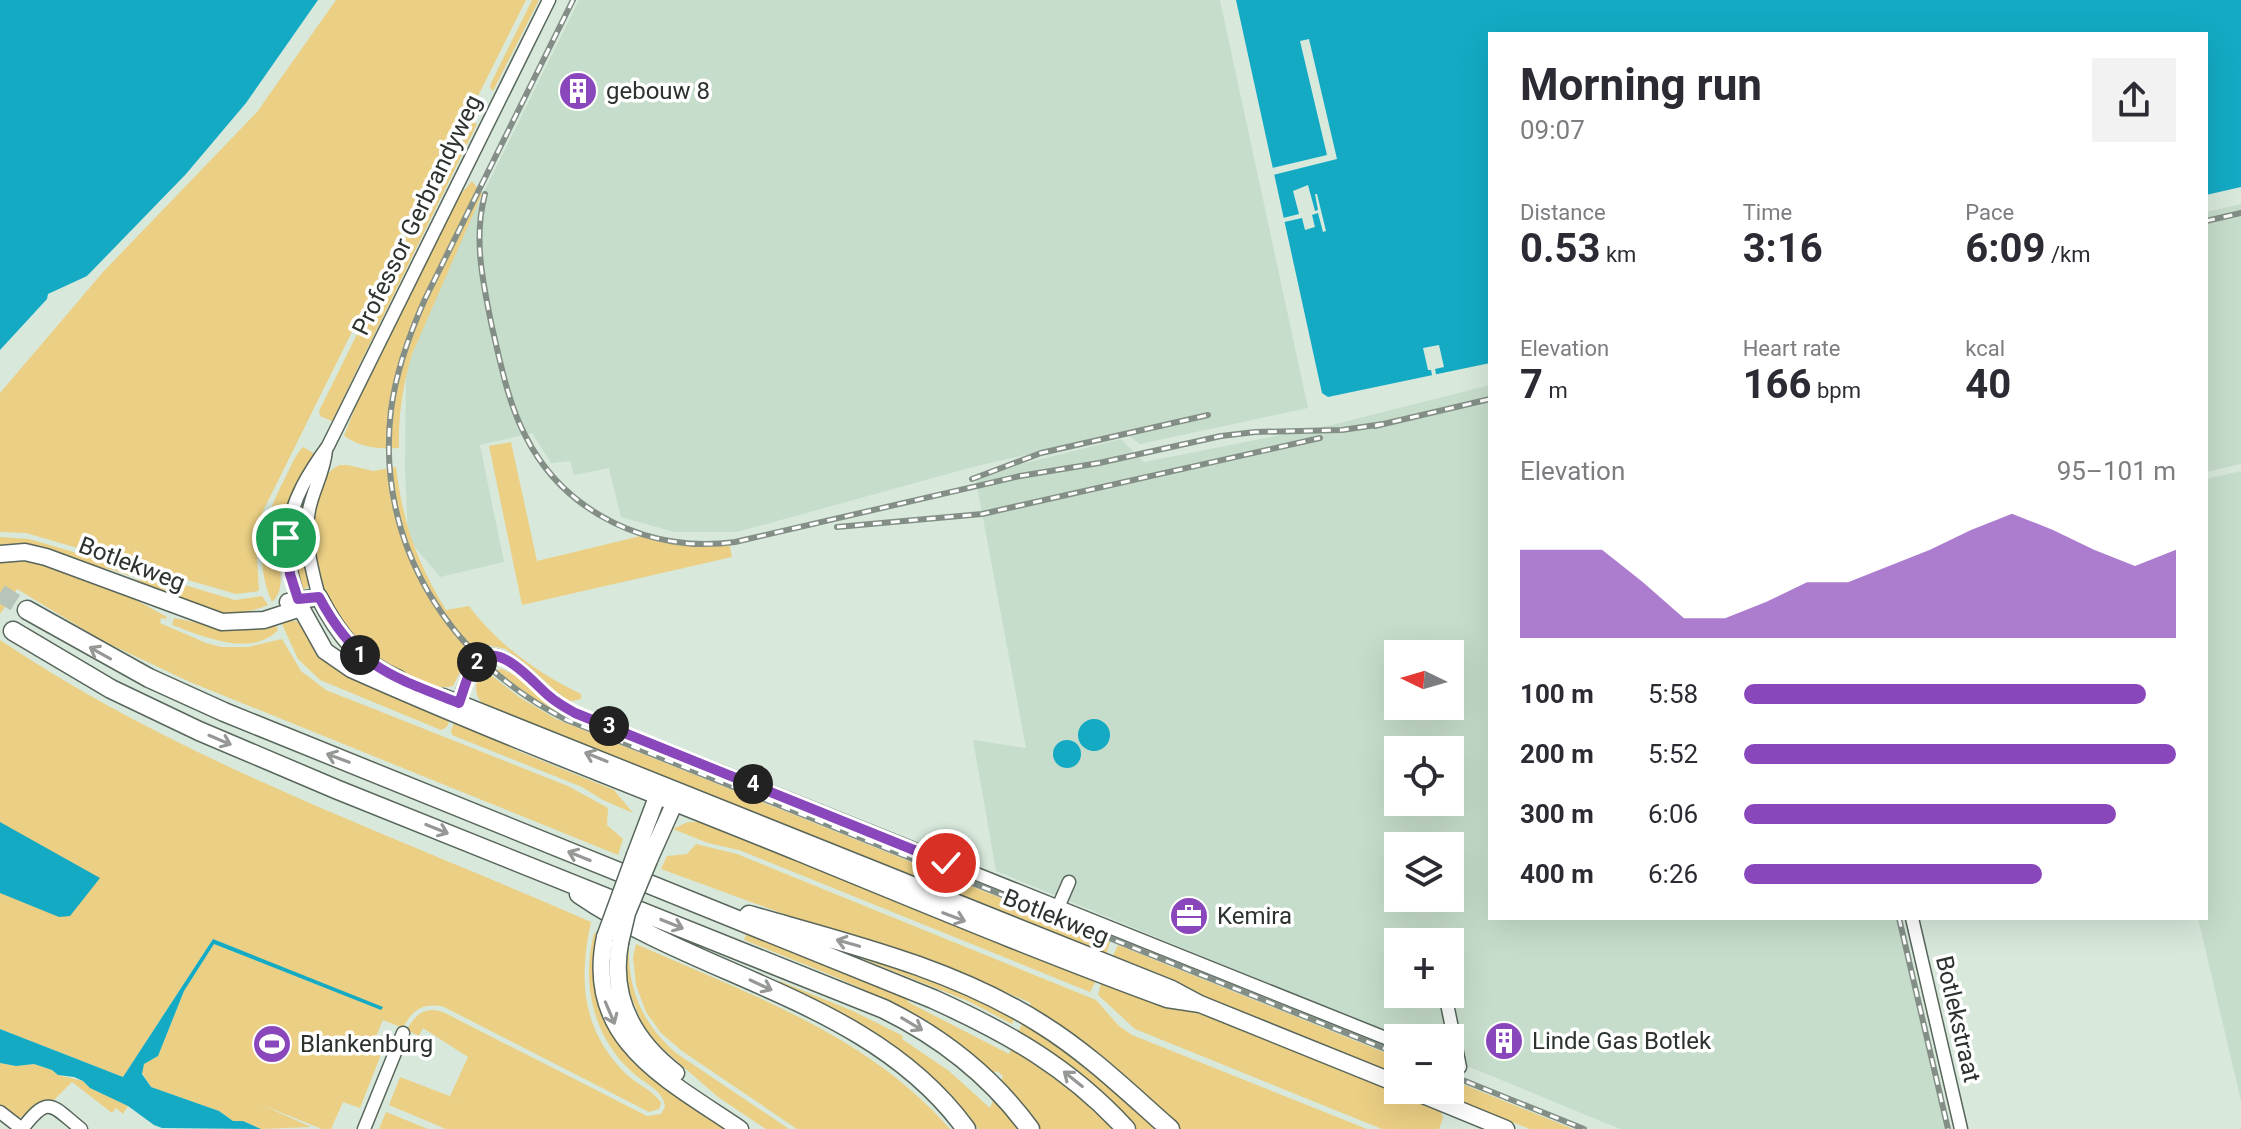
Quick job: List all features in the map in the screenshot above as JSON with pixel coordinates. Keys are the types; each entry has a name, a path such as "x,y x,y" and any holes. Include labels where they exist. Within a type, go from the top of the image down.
{"highway":[{"path":"27,610 149,678 224,712 933,999 1012,1037 1082,1085 1126,1129"},
{"path":"13,631 149,709 309,778 884,1009 932,1036 976,1069 1030,1129"},
{"path":"548,873 613,918 806,1006 851,1030 923,1081 966,1129"},
{"path":"677,895 928,968 1024,1014 1068,1042 1170,1129"}],"main road":[{"name":"Botlekweg","path":"0,554 25,552 46,557 222,622 264,620 319,597 346,641 370,664 457,708"},
{"name":"Botlekweg","path":"300,604 325,651 351,669 1172,989 1200,1004 1384,1078"},
{"path":"642,857 674,804 663,791"},
{"path":"663,791 612,940 601,980 603,998 624,1040 657,1072 740,1129"},
{"name":"Botlekweg","path":"674,804 1102,975 1167,999 1200,1004"},
{"path":"612,940 617,958 619,994 636,1033 663,1063 756,1129"},
{"path":"1445,1104 1506,1129"}],"street":[{"name":"Professor Gerbrandyweg","path":"300,604 290,574 286,538 292,507 314,463 326,450 549,0"},
{"name":"Professor Gerbrandyweg","path":"319,597 308,554 308,511 324,468 326,450"},
{"path":"457,708 476,663 484,657 500,657 575,713 1384,1037"},
{"path":"1059,905 1069,882"},
{"name":"Botlekstraat","path":"1912,920 1961,1129"},
{"path":"364,1129 403,1033"},
{"path":"0,1112 22,1129 38,1108 53,1107 81,1129"}],"shaded area":[{"path":"336,0 526,0 449,154 412,211 263,511 256,542 259,591 236,594 26,533 0,532 0,393 103,272 257,112"},
{"path":"532,0 539,0 493,91 491,83"},
{"path":"579,0 1220,0 1308,408 1140,444 1124,432 977,466 737,532 674,532 621,517 609,468 574,475 570,461 551,463 532,433 480,445 504,562 440,577 408,539 406,367 464,232"},
{"path":"472,122 477,124 332,421 320,416 319,411 415,217 450,166"},
{"path":"472,181 482,194 412,354 402,401 399,448 377,448 357,443 344,436 371,368 393,330 456,200"},
{"path":"2241,204 2241,464 2208,472 2208,212"},
{"name":"Kemira","path":"1488,386 1488,920 1898,920 1950,1129 1620,1129 1464,1065 1464,1024 1384,1024 1384,1031 996,871 973,740 1026,748 975,476 1121,439 1144,462 1336,424"},
{"path":"511,442 537,561 649,534 689,542 729,542 732,557 522,605 489,446"},
{"path":"303,447 315,454 283,519 278,541 281,582 272,602 263,570 266,525 277,495"},
{"path":"340,465 373,471 396,467 412,541 446,610 469,606 506,645 534,667 581,694 581,699 567,702 506,649 487,645 470,653 453,686 444,687 400,677 369,657 325,600 315,565 315,505 328,474"},
{"path":"316,466 303,547 311,585 303,590 299,587 294,539 298,512"},
{"path":"2241,471 2241,1101 2198,920 2208,920 2208,479"},
{"path":"0,537 29,539 132,569 129,576 0,547"},
{"path":"23,561 47,565 125,594 167,617 161,618 160,623 206,643 221,647 248,647 282,639 301,671 326,690 568,786 608,808 607,825 623,839 618,855 190,682 103,641 17,589 0,614 0,563"},
{"path":"144,573 235,600 262,596 268,605 232,613 198,608 131,577 141,581"},
{"path":"174,618 236,629 274,621 278,630 254,643 241,644 172,625"},
{"path":"280,620 296,621 318,647 451,716 447,727 441,730 320,680 298,659"},
{"path":"0,640 141,724 215,760 364,827 591,922 585,985 592,1023 612,1058 627,1075 658,1099 661,1103 659,1109 649,1112 444,1007 430,1006 414,1012 403,1028 383,1020 375,1039 394,1048 391,1055 382,1052 360,1108 343,1102 331,1129 322,1129 260,1104 311,1127 261,1129 243,1121 233,1121 219,1111 151,1087 141,1071 145,1063 158,1056 184,991 214,944 383,1010 213,939 123,1077 0,1029"},
{"path":"502,669 515,675 571,720 528,696 494,670"},
{"path":"486,671 519,697 556,719 1110,942 1105,958 487,707 479,699 476,689 478,679"},
{"path":"456,718 518,751 614,790 633,813 582,787 452,735"},
{"path":"688,822 702,822 1098,977 1090,992 739,850 708,843 673,829"},
{"path":"696,844 737,854 1096,1000 1119,1026 1132,1035 1367,1129 978,1129 968,1114 965,1116 777,986 780,981 903,1036 902,1039 949,1071 990,1108 1003,1076 997,1071 994,1073 965,1049 906,1011 844,981 744,940 746,934 907,996 908,1002 1009,1054 1031,1003 921,956 808,923 661,869 667,856 687,854"},
{"path":"594,933 600,935 596,971 593,972 598,1002 607,1027 621,1048 658,1083 727,1129 446,1129 389,1105 400,1077 460,1100 450,1096 468,1057 423,1028 419,1036 407,1030 419,1015 434,1010 647,1116 661,1114 665,1107 661,1096 619,1058 599,1026 590,990 590,952"},
{"path":"810,938 933,975 1015,1017 1012,1024 968,1001"},
{"path":"636,944 763,999 844,1042 882,1067 950,1129 797,1129 682,1051 661,1033 646,1012 636,985 633,957"},
{"path":"1118,945 1384,1052 1384,1070 1111,960"},
{"path":"626,946 629,948 631,978 640,1006 664,1042 789,1129 766,1129 718,1097 656,1043 642,1023 627,986"},
{"path":"1102,979 1282,1043 1384,1085 1384,1104 1430,1104 1440,1108 1443,1118 1439,1129 1382,1129 1135,1029 1098,995"},
{"path":"0,1063 16,1066 34,1064 52,1070 58,1075 83,1081 90,1088 128,1106 123,1114 116,1108 112,1113 72,1082 52,1102 35,1104 26,1116 17,1118 0,1106"},
{"path":"1464,1085 1573,1129 1530,1129 1464,1102"},
{"path":"386,1112 428,1129 379,1129"}],"water":[{"path":"0,0 318,0 246,103 186,174 87,276 48,294 47,299 0,350"},
{"path":"1236,0 2241,0 2241,187 2208,195 2208,32 1488,32 1488,363 1328,397 1322,393"},
{"path":"1094,719 1105,724 1110,735 1105,746 1094,751 1083,746 1078,735 1083,724"},
{"path":"1067,740 1077,744 1081,754 1077,764 1067,768 1057,764 1053,754 1057,744"},
{"path":"0,822 100,878 70,916 59,917 0,893"},
{"path":"213,939 383,1007 381,1010 214,944 184,991 158,1056 144,1064 142,1074 151,1087 219,1111 233,1121 243,1121 261,1129 162,1128 74,1077 58,1075 34,1064 16,1066 0,1063 0,1029 123,1077"}],"pier":[{"path":"1309,39 1337,159 1269,176 1268,169 1327,155 1300,41"},
{"path":"1308,185 1315,211 1318,210 1317,194 1326,231 1323,232 1318,213 1312,215 1315,227 1305,230 1302,218 1280,223 1279,219 1299,214 1293,191"},
{"path":"1439,345 1444,367 1435,369 1437,379 1433,380 1423,348"}],"tunnel":[{"path":"0,593 27,610"}],"railway":[{"path":"573,0 425,299 404,353 393,396 389,459 395,507 409,552 429,594 456,632 488,666 525,696 567,720 1384,1048"},
{"path":"485,194 480,228 483,277 502,370 526,437 563,488 614,523 643,534 704,544 735,542 1020,476 1099,463 1221,436 1342,430 1383,424"},
{"path":"2208,221 2241,213"},
{"path":"1375,426 1488,399"},
{"path":"972,479 1041,453 1208,415"},
{"path":"837,527 982,514 1320,438"},
{"path":"1899,920 1948,1129"},
{"path":"1464,1081 1584,1129"}],"place":[{"name":"gebouw 8","path":"578,91"},
{"name":"Kemira","path":"1189,916"},
{"name":"Linde Gas Botlek","path":"1504,1041"},
{"name":"Blankenburg","path":"272,1044"}],"route":[{"path":"286,538 290,574 298,599 319,597 346,641 370,664 388,675 459,703 476,663 484,657 500,657 575,713 946,863"}]}
